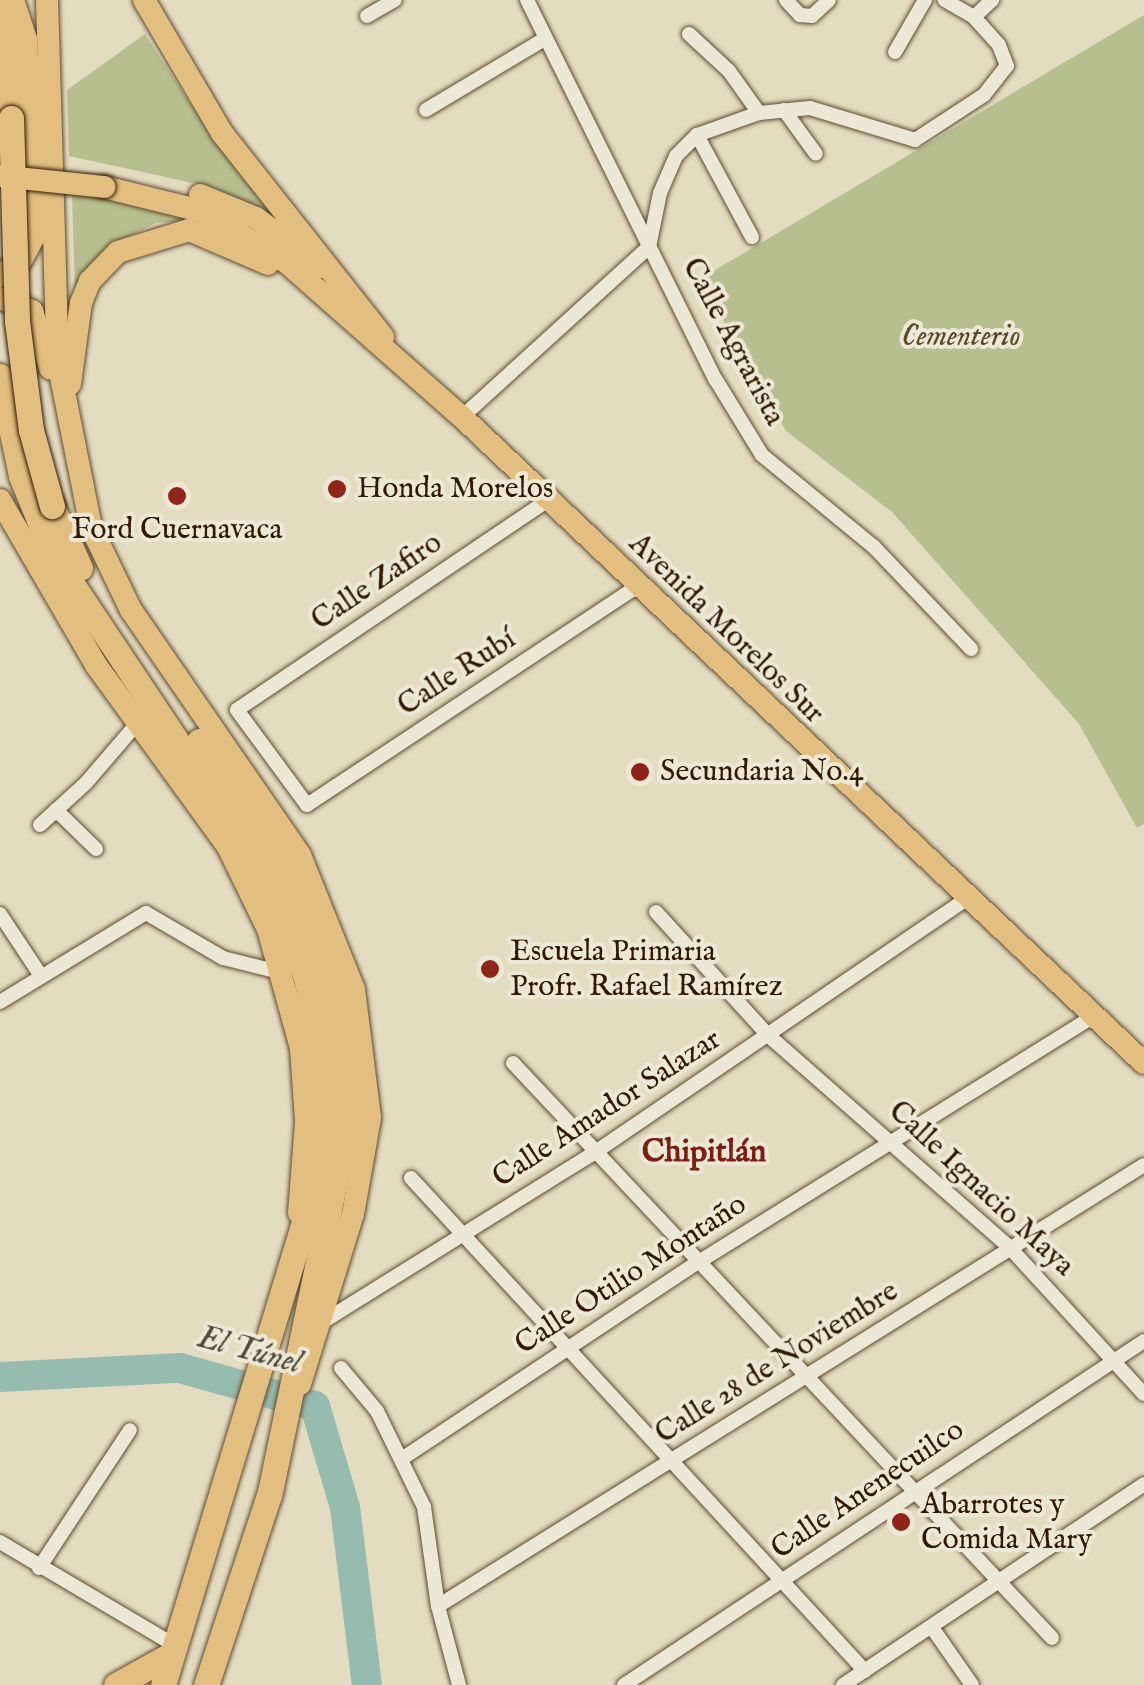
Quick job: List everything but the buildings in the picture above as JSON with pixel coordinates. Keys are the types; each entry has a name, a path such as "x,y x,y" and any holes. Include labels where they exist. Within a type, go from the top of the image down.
{"highway":[{"path":"10,0 17,321 31,430 69,550 90,599 288,868 335,996 347,1123 315,1327 206,1685"},
{"path":"0,376 32,504 241,831 306,974 322,1048 326,1113 293,1266 163,1685"},
{"path":"116,1685 173,1649"}],"main road":[{"path":"0,276 22,260 37,231 26,39 10,0"},
{"path":"48,0 58,362 72,454"},
{"path":"144,0 183,77 222,132 400,360"},
{"path":"0,160 104,180 171,200 239,229 400,360"},
{"path":"0,176 170,185 256,218 341,282"},
{"path":"66,413 90,281 118,252 153,237 189,230 230,243 345,317"},
{"path":"0,298 32,312 106,566 273,807 300,856 354,989 370,1118 315,1327"},
{"name":"Avenida Morelos Sur","path":"400,360 965,900 1144,1063"},
{"path":"0,500 8,533 96,665 140,720 227,845 284,973 301,1048 306,1122 293,1266"}],"street":[{"path":"367,16 394,0"},
{"name":"Calle Agrarista","path":"526,0 650,247 762,455 874,548 972,649"},
{"path":"786,0 800,15 812,16 830,0"},
{"path":"895,52 925,0"},
{"path":"462,417 650,247 660,192 676,156 697,135 758,113 810,108 915,140 963,112 1007,66 999,45 974,18 946,0"},
{"path":"974,18 992,0"},
{"path":"689,34 729,71 758,113"},
{"path":"426,110 543,40"},
{"path":"784,110 816,154"},
{"path":"697,135 752,237"},
{"name":"Calle Zafiro","path":"307,805 237,710 548,500"},
{"name":"Calle Rubí","path":"307,805 638,586"},
{"path":"40,825 140,720"},
{"path":"56,810 96,849"},
{"name":"Calle Amador Salazar","path":"315,1327 594,1153 965,900"},
{"name":"Calle Ignacio Maya","path":"656,912 769,1036 1010,1248 1144,1394"},
{"path":"0,1002 146,913 223,958 284,973"},
{"path":"0,914 41,976"},
{"name":"Calle Otilio Montaño","path":"403,1458 697,1263 1094,1016"},
{"path":"512,1063 1052,1638"},
{"name":"Calle 28 de Noviembre","path":"438,1606 1144,1166"},
{"path":"411,1178 461,1237 864,1671"},
{"name":"Calle Anenecuilco","path":"624,1685 1144,1341"},
{"path":"341,1368 377,1411 424,1507 438,1606 459,1685"},
{"path":"39,1568 130,1430"},
{"path":"843,1685 1144,1484"},
{"path":"0,1542 173,1649"},
{"path":"933,1628 972,1685"}],"green space":[{"name":"Cementerio","path":"1144,15 1144,824 1137,828 1079,724 892,512 786,431 700,279"},
{"path":"145,34 189,102 277,221 202,185 69,156 67,90"},
{"path":"72,196 118,201 199,220 156,223 115,243 75,293"}],"waterway":[{"name":"El Túnel","path":"0,1377 180,1368 315,1406 345,1507 367,1685"}],"place":[{"name":"Honda Morelos","path":"337,489"},
{"name":"Ford Cuernavaca","path":"177,496"},
{"name":"Secundaria No.4","path":"640,772"},
{"name":"Escuela Primaria Profr. Rafael Ramírez","path":"490,969"},
{"name":"Abarrotes y Comida Mary","path":"901,1522"}],"district":[{"name":"Chipitlán","path":"704,1153"}]}
